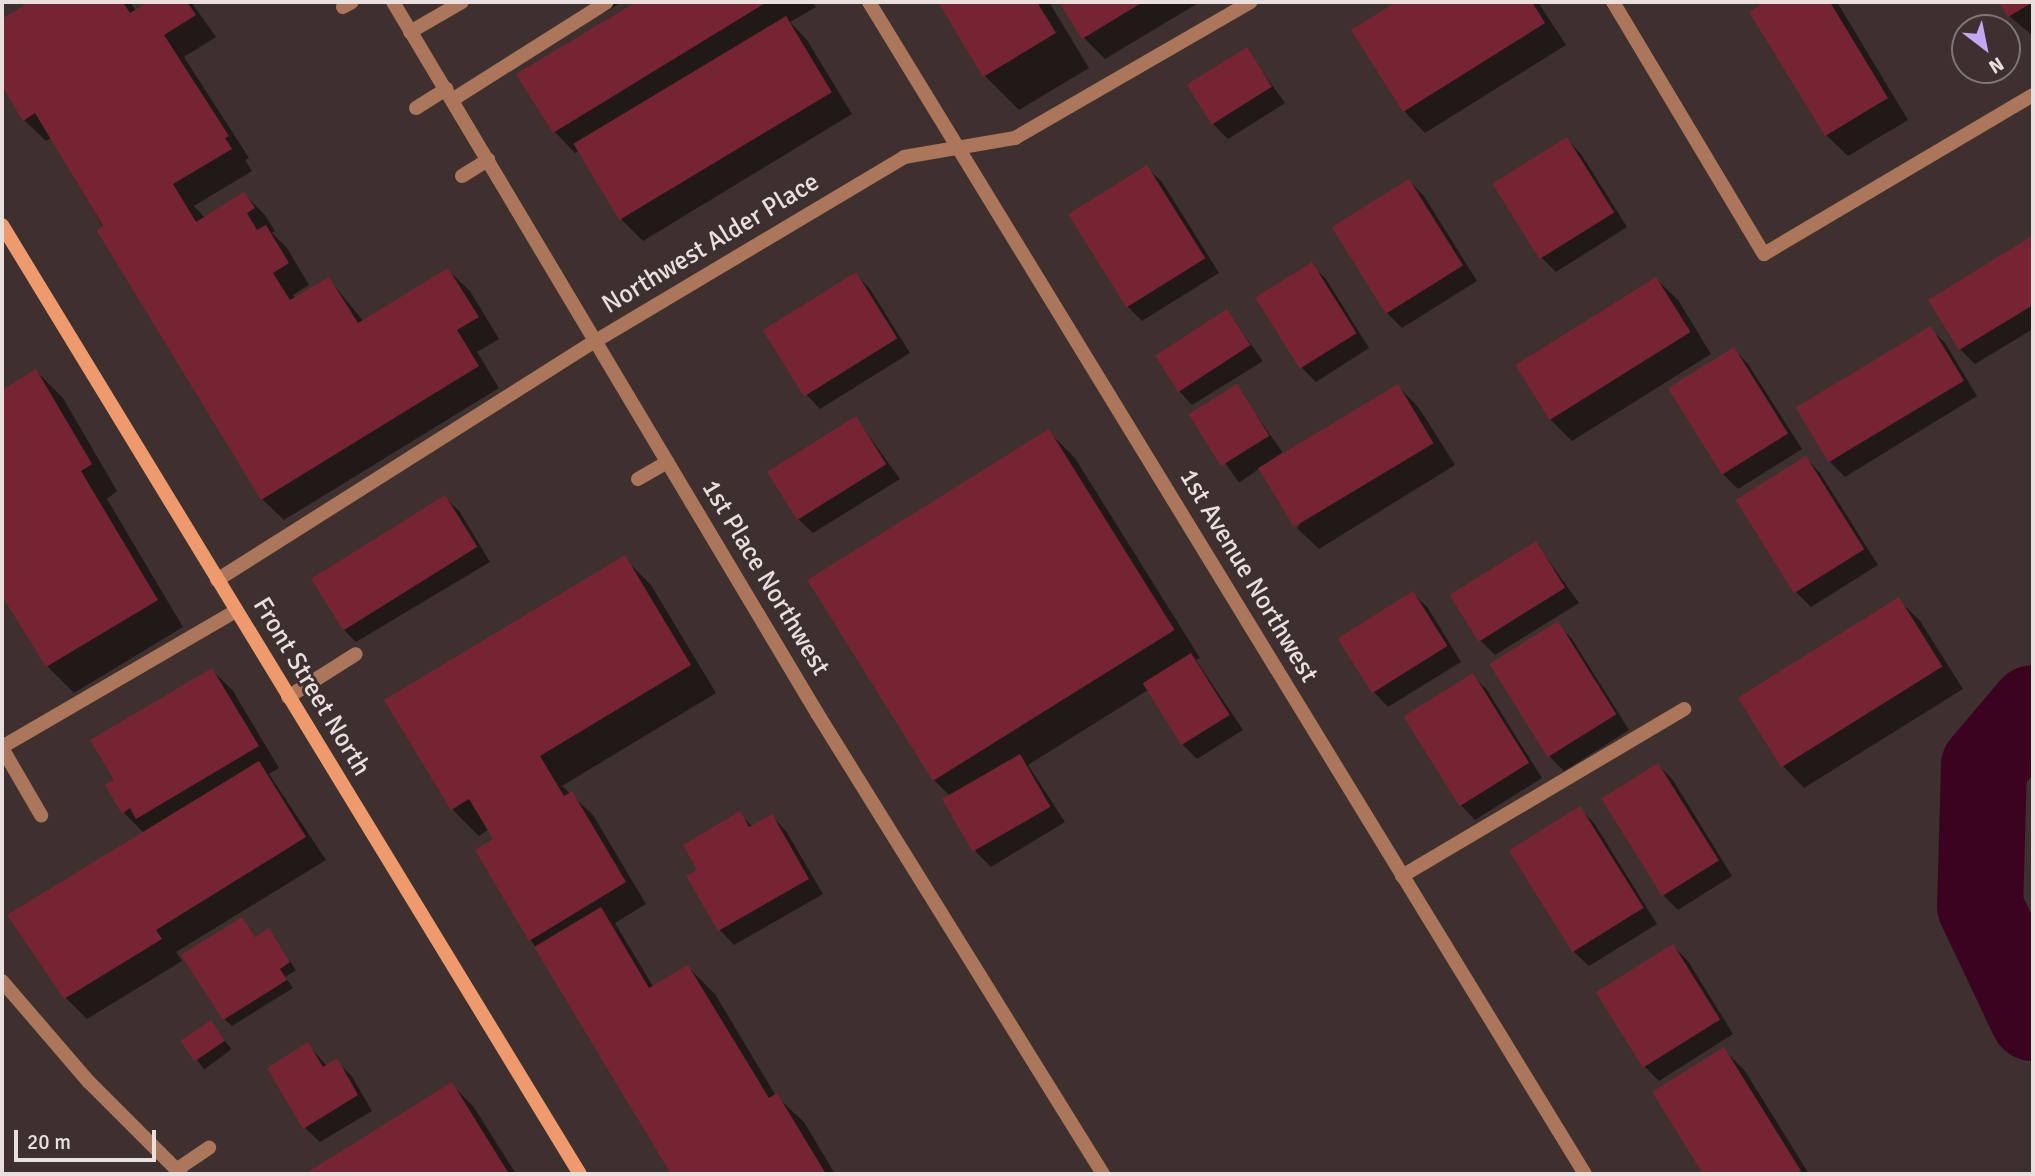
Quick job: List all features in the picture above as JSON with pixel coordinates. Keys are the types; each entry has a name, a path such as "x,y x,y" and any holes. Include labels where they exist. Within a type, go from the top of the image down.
{"main road":[{"name":"Front Street North","path":"2,225 580,1174"}],"street":[{"name":"1st Place Northwest","path":"393,2 594,342 1103,1174"},
{"path":"411,32 462,2"},
{"path":"416,108 449,95 607,2"},
{"name":"1st Avenue Northwest","path":"869,2 1585,1174"},
{"name":"Northwest Alder Place","path":"217,580 594,342 904,157 1015,138 1251,2"},
{"path":"1613,2 1764,254 2033,95"},
{"path":"462,176 488,160"},
{"path":"638,479 667,462"},
{"path":"41,815 2,747 236,611"},
{"path":"288,697 356,654"},
{"path":"1402,876 1684,709"},
{"path":"2,981 80,1072 178,1172 209,1149"}],"building":[{"path":"29,2 123,2 130,13 148,2 187,2 196,15 164,35 229,136 225,138 232,149 173,184 196,222 244,192 255,208 247,213 257,230 266,225 289,263 273,273 290,300 329,277 358,323 448,268 479,317 457,330 479,366 261,500 97,231 103,226 35,113 23,121 2,86 2,19"},
{"path":"636,2 767,2 553,133 516,74"},
{"path":"938,2 1037,2 1056,33 983,77"},
{"path":"1059,2 1143,2 1082,39"},
{"path":"1396,2 1532,2 1545,23 1403,112 1351,30"},
{"path":"1765,2 1830,2 1888,98 1825,136 1749,12"},
{"path":"1998,2 2033,2 2013,14 2006,14"},
{"path":"786,16 832,92 619,220 573,144"},
{"path":"1247,47 1272,87 1212,124 1187,85"},
{"path":"1567,137 1614,212 1540,259 1492,184"},
{"path":"1147,165 1205,258 1126,308 1068,214"},
{"path":"1409,179 1463,266 1386,314 1332,227"},
{"path":"2032,236 2033,305 1959,350 1928,300"},
{"path":"1312,262 1357,333 1300,369 1255,298"},
{"path":"856,272 897,338 804,396 763,330"},
{"path":"1656,277 1690,332 1550,420 1515,365"},
{"path":"1227,309 1250,345 1178,392 1155,356"},
{"path":"1931,326 1964,381 1829,462 1796,407"},
{"path":"1734,347 1788,434 1722,475 1668,388"},
{"path":"36,369 92,464 81,471 158,600 46,667 2,596 2,390"},
{"path":"1237,384 1269,436 1221,466 1189,414"},
{"path":"1398,384 1434,443 1294,527 1258,468"},
{"path":"856,416 886,464 797,520 767,472"},
{"path":"1049,429 1175,630 933,781 807,580"},
{"path":"1806,456 1864,549 1794,593 1736,500"},
{"path":"445,495 477,547 343,630 311,579"},
{"path":"1536,541 1565,588 1479,642 1449,595"},
{"path":"625,555 691,665 540,756 564,796 572,791 626,882 529,941 475,850 493,839 469,799 451,810 384,700"},
{"path":"1413,591 1447,646 1372,693 1338,638"},
{"path":"1899,597 1942,667 1781,767 1738,698"},
{"path":"1558,621 1616,714 1548,757 1489,664"},
{"path":"1191,653 1230,715 1181,745 1143,683"},
{"path":"212,668 259,746 136,819 130,808 122,814 105,785 114,780 90,740"},
{"path":"1473,673 1529,763 1460,806 1403,716"},
{"path":"1020,754 1050,807 973,852 942,799"},
{"path":"259,761 306,837 156,930 162,939 64,999 7,915"},
{"path":"1658,763 1719,861 1662,896 1601,799"},
{"path":"1580,806 1644,908 1572,952 1509,851"},
{"path":"740,811 749,827 772,814 809,879 718,931 686,876 697,870 683,845"},
{"path":"601,907 649,988 688,965 769,1098 777,1093 826,1174 671,1174 534,947"},
{"path":"242,917 255,937 269,928 290,962 280,969 287,980 223,1020 181,955"},
{"path":"1673,944 1720,1019 1643,1068 1596,992"},
{"path":"211,1020 225,1041 194,1061 180,1041"},
{"path":"308,1042 323,1067 337,1058 358,1095 303,1129 267,1068"},
{"path":"1724,1047 1801,1171 1795,1174 1703,1174 1652,1092"},
{"path":"452,1082 509,1174 305,1174"}],"waterway":[{"path":"2033,708 1984,766 1980,906 2033,1018"}]}
